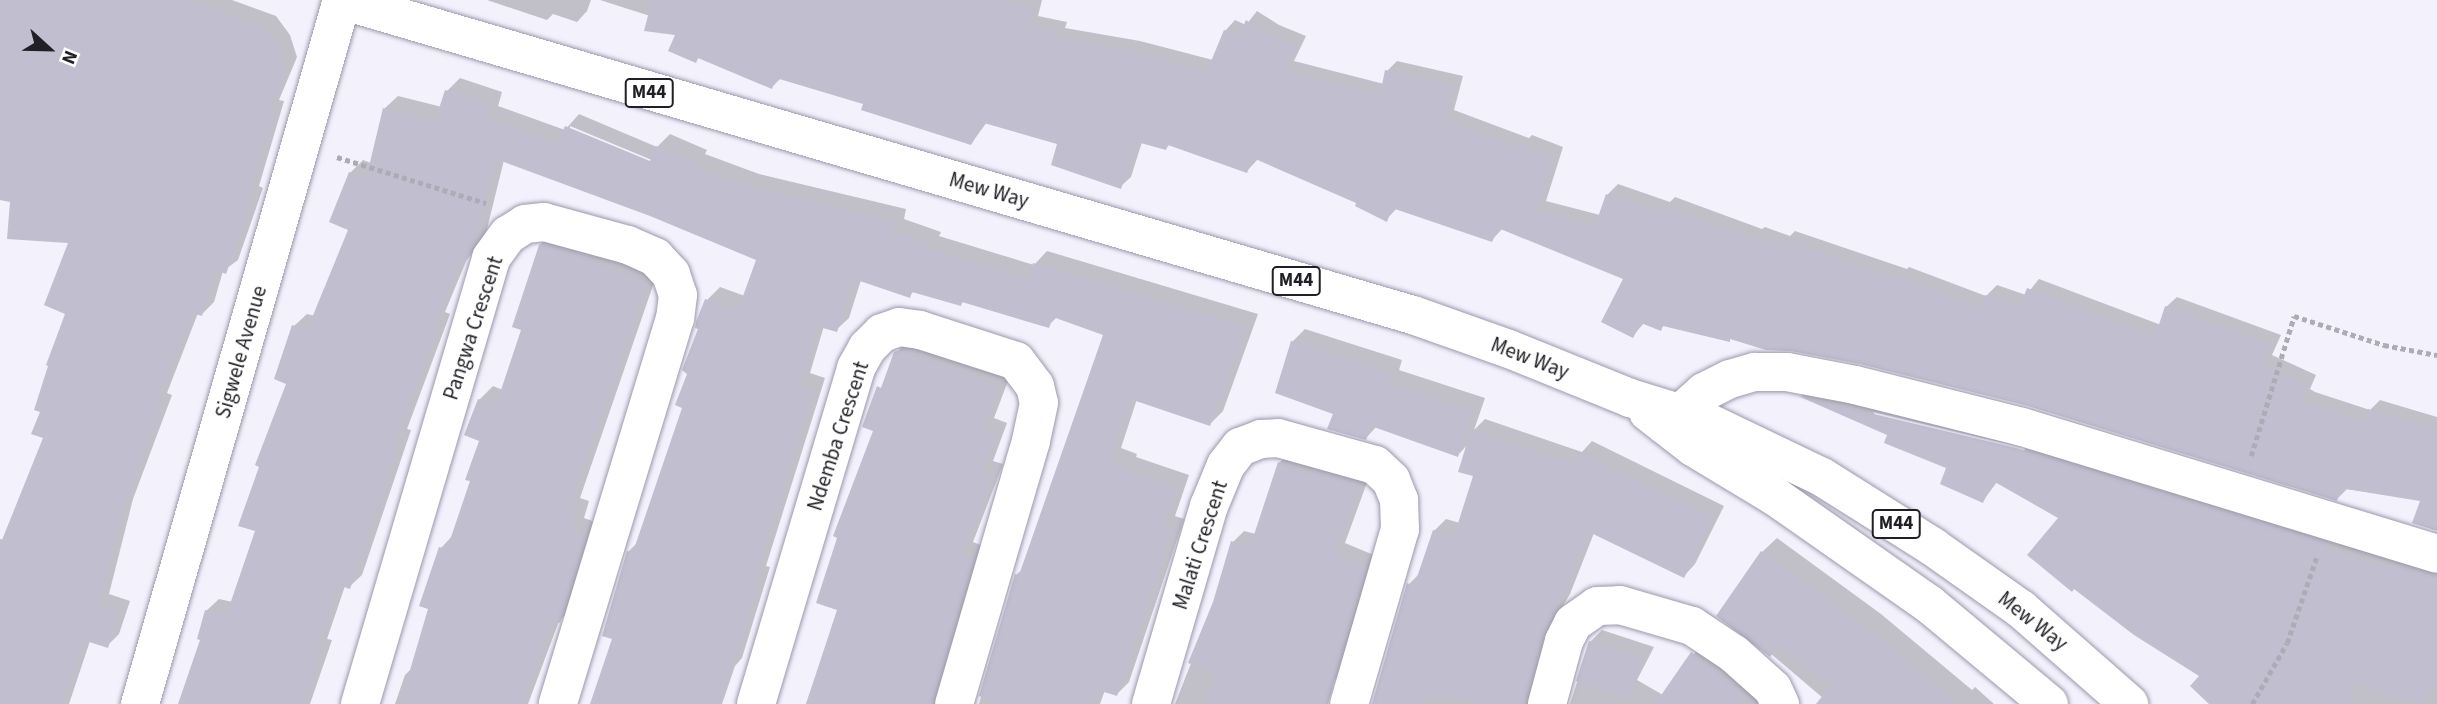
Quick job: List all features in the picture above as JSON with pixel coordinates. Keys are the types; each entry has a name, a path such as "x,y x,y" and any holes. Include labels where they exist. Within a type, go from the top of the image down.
{"street":[{"name":"Mew Way","path":"342,0 1413,315 1509,349 1630,398 1672,420 1693,447 1776,497 1929,604 2049,704"},
{"name":"Sigwele Avenue","path":"141,704 342,0"},
{"path":"516,229 544,222 628,245 655,257 671,274 678,295 675,318 558,704"},
{"name":"Pangwa Crescent","path":"360,704 491,258 508,235 516,229"},
{"name":"Ndemba Crescent","path":"756,704 856,368 866,348 882,333 899,327 920,330 1016,361 1035,386 1039,403 1031,441 954,704"},
{"path":"1672,420 1704,393 1730,379 1755,372 1787,372 1855,385 2022,427 2437,554"},
{"name":"Mew Way","path":"1672,420 1705,421 1822,477 1933,547 2021,609 2129,704"},
{"name":"Malati Crescent","path":"1151,704 1209,506 1226,465 1240,447 1261,439 1278,438 1375,465 1391,480 1399,500 1399,529 1349,704"},
{"path":"1547,704 1564,641 1573,623 1597,606 1620,605 1692,625 1744,663 1773,689 1780,704"}],"path":[{"path":"330,155 498,206 516,229"},
{"path":"2241,494 2294,316 2384,345 2437,355"},
{"path":"2252,704 2287,643 2329,519"}],"building":[{"path":"0,0 189,0 264,28 279,47 286,70 269,112 273,113 248,198 252,199 226,274 216,270 202,316 192,313 156,405 161,407 122,512 98,606 119,612 108,648 83,640 62,704 0,704 0,545 43,438 31,434 40,412 34,410 48,366 46,365 65,314 44,305 68,243 7,239 10,202 0,200"},
{"path":"652,0 1005,0 1034,8 1029,26 1057,32 1056,38 1129,50 1207,71 1224,30 1239,36 1246,20 1268,35 1297,47 1285,72 1380,95 1385,70 1454,86 1445,120 1519,148 1521,144 1554,158 1536,211 1595,226 1606,194 1661,212 1664,206 1752,239 1753,236 1781,246 1784,240 1897,279 1898,276 1981,308 1985,295 2020,306 2027,288 2155,337 2165,306 2272,345 2263,365 2307,385 2301,399 2304,402 2364,421 2368,409 2437,430 2437,531 2412,523 2420,501 2340,488 2337,501 2028,406 1860,364 1791,351 1766,350 1730,339 1730,342 1663,326 1661,331 1641,323 1633,338 1601,322 1623,279 1498,228 1492,242 1392,208 1387,222 1355,206 1356,203 1253,158 1247,173 1168,145 1166,150 1137,142 1121,189 1051,165 1057,144 984,123 971,145 861,110 863,104 776,78 772,89 698,58 696,63 668,51 675,35 644,31"},
{"path":"445,90 491,104 487,118 557,144 565,126 650,161 656,146 696,163 694,166 746,186 895,222 892,231 929,245 927,249 1028,279 1033,263 1246,327 1210,426 1130,399 1109,461 1178,488 1164,528 1172,531 1117,696 1098,690 1093,704 1001,704 979,696 1015,574 1019,575 1103,335 1053,317 1049,328 962,302 961,306 912,292 910,298 854,279 837,332 816,326 799,386 813,391 720,704 590,704 612,639 602,636 627,551 633,552 682,408 675,405 687,374 682,370 698,329 695,328 696,322 705,299 738,310 756,260 650,216 496,159 475,243 467,260 461,258 434,325 439,326 395,441 399,443 350,589 338,585 315,651 320,653 303,704 178,704 200,640 197,639 205,610 226,616 255,531 238,526 259,467 255,465 286,384 274,379 292,325 307,330 348,230 329,222 349,172 366,179 383,108 435,121"},
{"path":"539,245 583,255 588,257 587,260 647,281 568,512 576,515 572,532 586,536 560,623 552,620 523,704 400,704 428,609 419,606 439,547 447,549 470,481 465,480 479,441 464,435 478,399 496,405 521,330 512,327"},
{"path":"1291,341 1391,373 1387,383 1473,411 1458,457 1371,426 1366,440 1327,429 1333,414 1275,393"},
{"path":"900,350 999,386 983,431 996,436 982,473 992,477 962,555 974,559 933,704 806,704 837,610 816,603 837,538 833,536 873,431 862,427 877,386 881,388 894,352"},
{"path":"1798,396 2016,448 2326,543 2325,549 2397,569 2398,565 2437,575 2437,691 2429,689 2423,704 2416,704 2357,682 2348,704 2209,704 2190,686 2199,676 2134,635 2074,589 2072,592 2027,555 2058,518 1993,481 1983,503 1940,484 1946,468 1884,443 1887,435"},
{"path":"1471,430 1574,464 1579,452 1714,518 1684,578 1589,532 1558,607 1543,635 1525,704 1482,704 1446,694 1444,699 1428,693 1424,704 1372,704 1407,583 1414,586 1433,530 1454,536 1473,476 1458,472"},
{"path":"1278,462 1311,474 1313,470 1351,481 1350,485 1359,488 1335,554 1366,567 1328,704 1205,704 1216,673 1188,663 1213,602 1231,541 1250,547"},
{"path":"1761,551 1867,628 1958,704 1816,704 1832,684 1778,646 1770,657 1716,616"},
{"path":"1589,641 1643,659 1630,699 1576,681"},
{"path":"1691,652 1745,693 1738,704 1655,704"}]}
